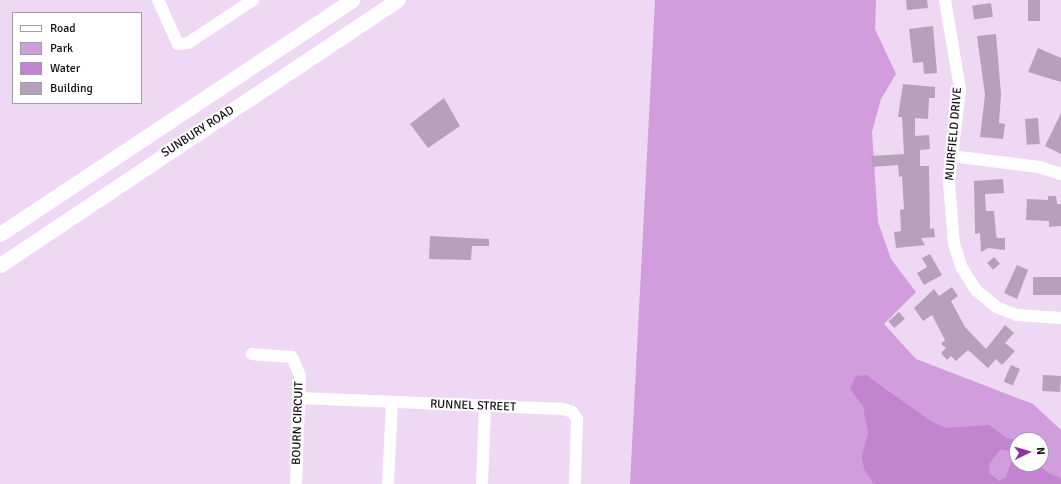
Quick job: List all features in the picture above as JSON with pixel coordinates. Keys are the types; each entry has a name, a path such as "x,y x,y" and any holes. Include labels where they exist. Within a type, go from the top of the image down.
{"main road":[{"name":"SUNBURY ROAD","path":"0,234 352,0"},
{"name":"SUNBURY ROAD","path":"0,265 398,0"}],"street":[{"path":"158,0 178,44 188,43 253,0"},
{"name":"MUIRFIELD DRIVE","path":"945,0 960,89 951,156 954,244 962,268 976,290 996,307 1017,315 1061,318"},
{"path":"951,156 1039,167 1061,174"},
{"name":"BOURN CIRCUIT","path":"252,354 292,357 300,376 296,484"},
{"name":"RUNNEL STREET","path":"300,398 572,412 577,420 575,484"},
{"path":"388,484 392,403"},
{"path":"482,484 486,407"}],"green space":[{"path":"655,0 876,0 875,29 896,74 881,99 872,132 878,222 891,259 916,292 884,324 916,359 1033,404 1061,430 1061,484 630,484"}],"water":[{"path":"866,375 932,422 946,428 989,425 1009,438 1009,451 1001,449 990,463 989,473 999,481 1006,477 1009,468 1009,472 1047,472 1061,478 1061,484 874,484 864,469 862,456 868,433 863,406 850,389 856,376"}],"building":[{"path":"906,0 927,0 928,8 907,10"},
{"path":"1028,0 1040,0 1040,21 1028,21"},
{"path":"991,3 993,17 974,20 972,6"},
{"path":"933,26 937,73 924,74 923,62 913,63 909,29"},
{"path":"996,34 1001,94 999,123 1005,124 1003,139 980,137 985,95 977,36"},
{"path":"1038,48 1061,58 1061,82 1028,72"},
{"path":"903,84 935,87 935,98 929,98 928,119 915,118 915,136 929,135 930,149 920,150 920,166 929,166 930,229 934,228 935,237 921,238 925,245 896,248 894,232 901,231 900,210 904,209 902,176 899,177 898,165 872,167 871,156 904,154 902,117 898,117"},
{"path":"444,98 460,126 428,148 410,124"},
{"path":"1061,113 1061,154 1045,146"},
{"path":"1038,118 1040,144 1027,145 1025,119"},
{"path":"1003,179 1004,193 985,194 986,211 994,211 997,238 1005,238 1005,250 988,248 981,252 980,233 975,234 974,181"},
{"path":"1048,196 1056,196 1057,204 1061,204 1061,226 1049,227 1049,221 1026,220 1027,199 1048,200"},
{"path":"430,236 489,239 489,246 472,246 471,260 429,259"},
{"path":"930,254 942,275 924,285 917,273 927,267 922,258"},
{"path":"994,257 1000,264 993,270 987,263"},
{"path":"1017,265 1028,270 1017,299 1004,293"},
{"path":"1033,277 1061,277 1061,295 1033,295"},
{"path":"952,287 958,296 951,301 965,327 986,349 1005,325 1014,333 1005,343 1015,351 1002,365 996,359 988,368 968,350 956,361 951,356 947,360 941,353 946,348 941,344 945,340 932,315 923,321 914,308 934,289 939,296"},
{"path":"899,312 905,319 894,328 888,321"},
{"path":"1011,365 1020,369 1013,386 1004,381"},
{"path":"1043,375 1061,376 1060,392 1042,391"}]}
